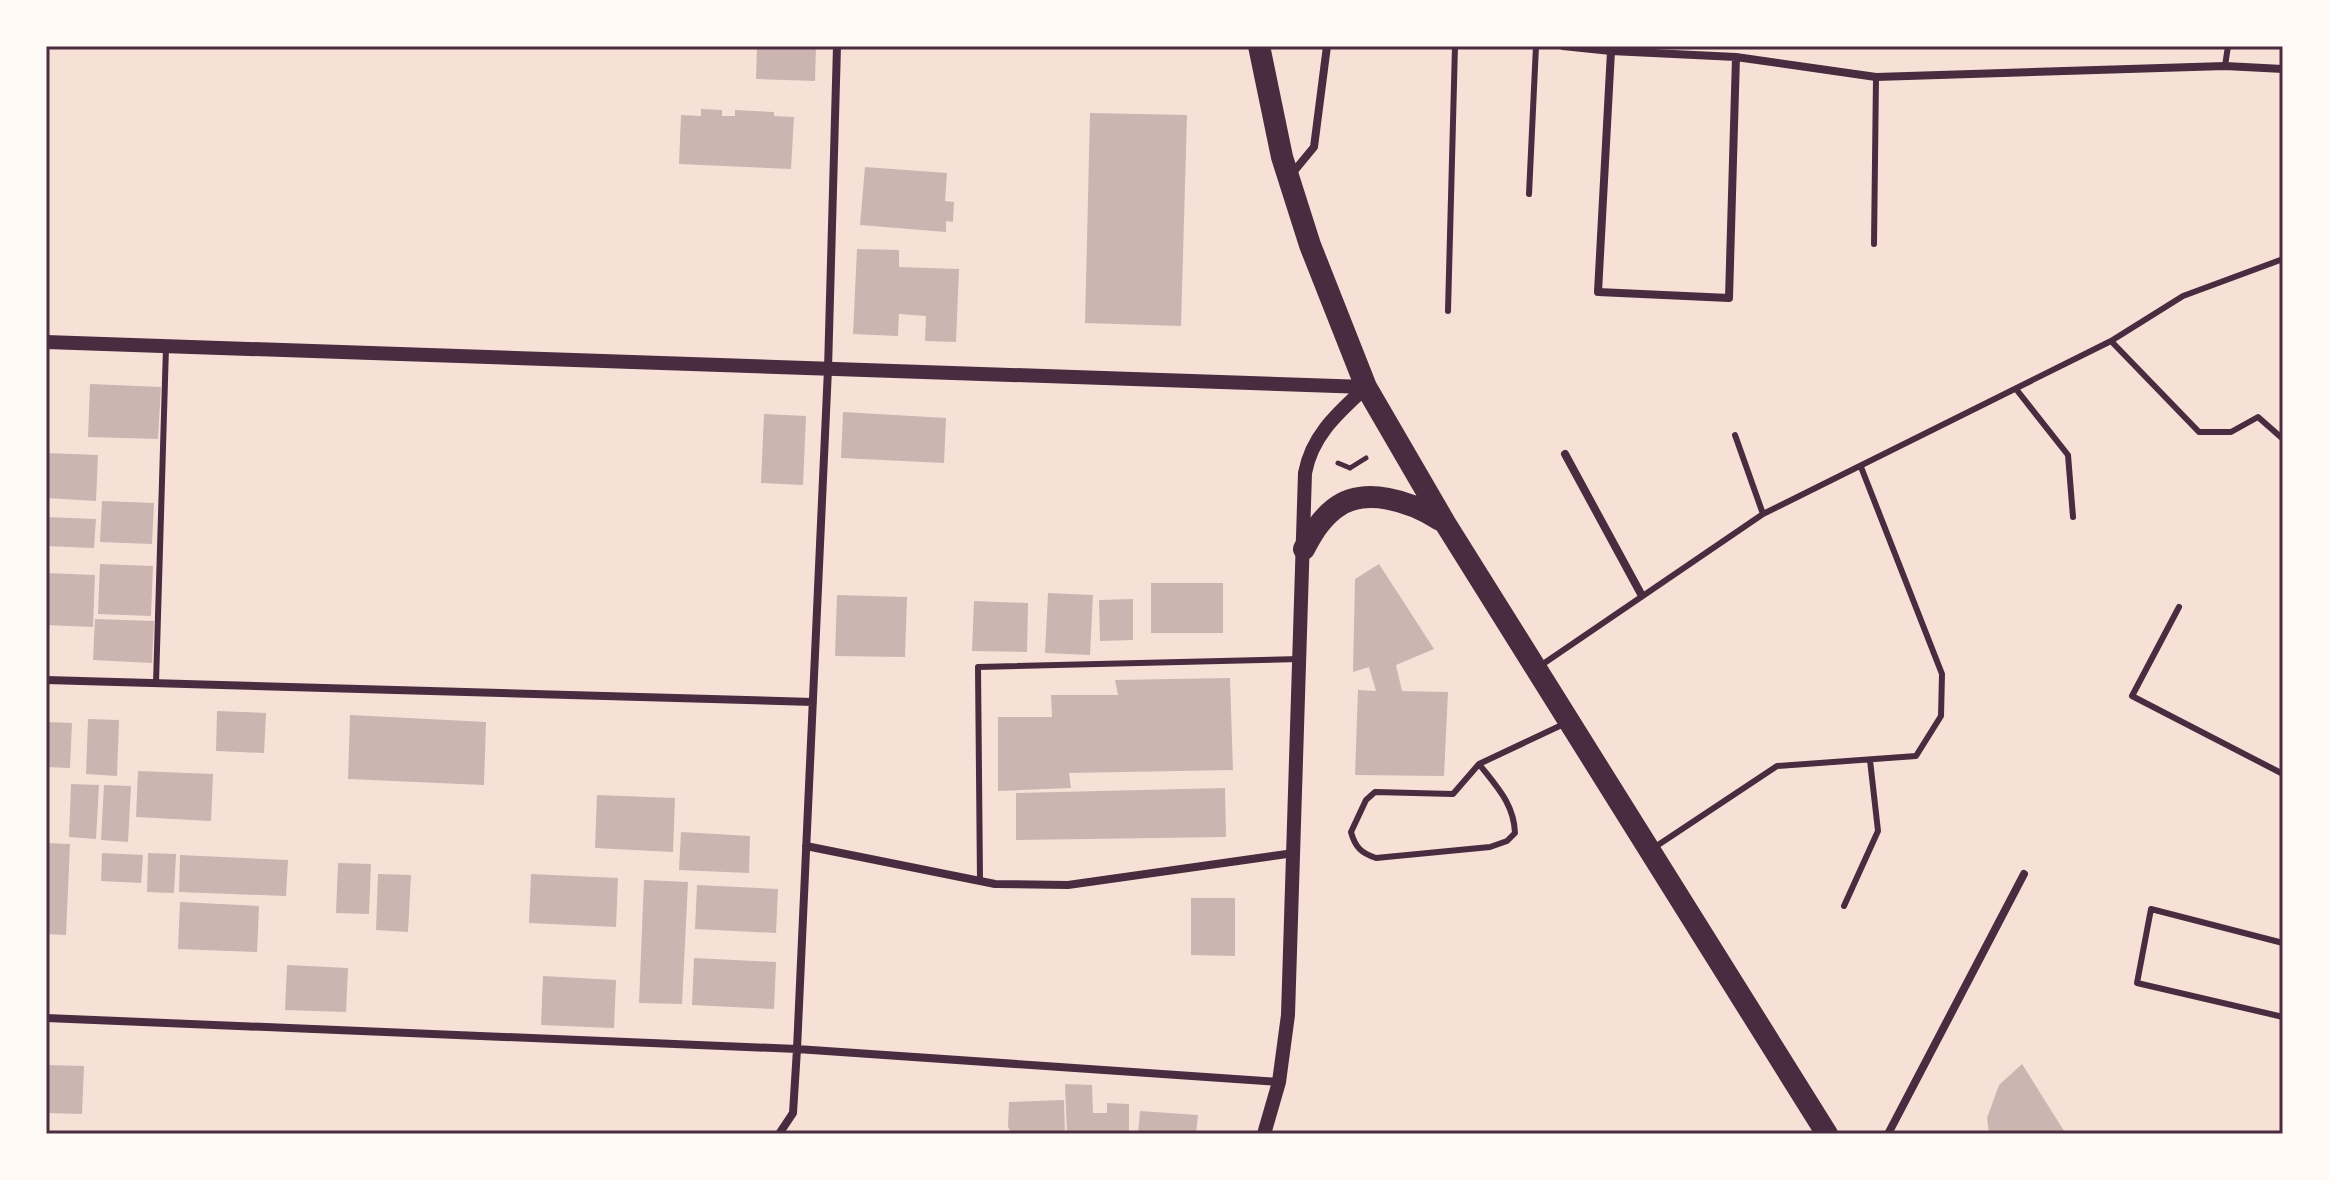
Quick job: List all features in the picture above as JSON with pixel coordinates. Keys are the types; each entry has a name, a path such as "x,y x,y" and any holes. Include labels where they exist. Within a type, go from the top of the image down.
{"highway":[{"path":"1259,46 1282,157 1310,245 1366,387 1445,523 1827,1134"},
{"path":"1304,549 1316,527 1335,507 1354,499 1387,499 1416,505 1445,523"}],"street":[{"path":"779,1134 793,1113 797,1049 828,369 837,46"},
{"path":"1289,176 1314,147 1327,46"},
{"path":"1563,46 1736,57 1876,77 2225,66 2283,69"},
{"path":"1611,51 1598,292 1613,293 1729,298 1736,57"},
{"path":"46,342 1366,387"},
{"path":"1264,1134 1279,1082 1288,1015 1305,473 1309,451 1335,415 1366,387"},
{"path":"1565,454 1641,594"},
{"path":"46,680 813,702"},
{"path":"806,846 995,884 1068,885 1295,853"},
{"path":"1888,1134 2024,874"},
{"path":"46,1018 797,1049 1279,1082"}],"lane":[{"path":"1448,311 1455,46"},
{"path":"1529,194 1536,46"},
{"path":"2225,66 2228,46"},
{"path":"1874,244 1876,77"},
{"path":"1537,668 1641,594 1763,514 2111,341 2183,296 2283,259"},
{"path":"2111,341 2199,432 2231,432 2258,417 2283,439"},
{"path":"156,683 166,346"},
{"path":"2016,389 2068,455 2073,517"},
{"path":"1735,435 1763,514"},
{"path":"1649,851 1777,766 1916,756 1941,716 1942,674 1861,467"},
{"path":"2179,607 2132,696 2283,774"},
{"path":"980,881 978,667 1300,659"},
{"path":"1479,764 1512,810 1515,833 1507,841 1490,847 1376,858 1364,854 1354,844 1351,832 1366,800 1375,792 1453,794 1479,764 1569,721"},
{"path":"1844,906 1878,831 1870,760"},
{"path":"2283,943 2151,909 2137,983 2283,1017"}],"path":[{"path":"1338,463 1350,468 1366,458"}],"building":[{"path":"757,46 816,46 815,81 756,79"},
{"path":"701,109 722,110 722,116 735,116 735,110 774,112 774,116 794,117 791,169 679,164 681,115 701,116"},
{"path":"1090,113 1187,115 1181,326 1085,323"},
{"path":"865,167 947,173 945,201 954,202 953,222 946,221 946,232 860,225"},
{"path":"857,249 899,250 899,267 959,269 956,342 925,341 926,316 899,314 898,336 853,334"},
{"path":"90,384 161,387 158,439 88,437"},
{"path":"843,412 946,418 944,463 841,458"},
{"path":"764,414 806,416 803,485 761,483"},
{"path":"46,453 98,455 96,501 46,498"},
{"path":"102,501 154,503 152,544 100,542"},
{"path":"46,517 96,519 94,548 46,546"},
{"path":"100,564 153,566 151,616 98,614"},
{"path":"1379,564 1434,649 1396,665 1402,691 1448,692 1444,776 1355,775 1358,690 1376,691 1369,667 1353,672 1355,579"},
{"path":"46,573 95,575 93,627 46,625"},
{"path":"1151,583 1223,583 1223,633 1151,633"},
{"path":"1048,593 1093,595 1090,655 1045,653"},
{"path":"837,595 907,597 905,657 835,656"},
{"path":"1133,599 1133,640 1100,641 1099,600"},
{"path":"974,601 1028,603 1027,652 972,651"},
{"path":"95,619 154,621 152,663 93,660"},
{"path":"1230,678 1233,770 1069,773 1071,788 998,791 998,717 1052,717 1051,695 1118,695 1115,680"},
{"path":"217,711 266,713 264,753 216,751"},
{"path":"350,715 486,722 484,785 348,779"},
{"path":"88,719 119,720 117,776 86,774"},
{"path":"46,722 72,723 70,768 46,767"},
{"path":"138,771 213,774 211,821 136,817"},
{"path":"71,784 99,785 96,839 69,837"},
{"path":"104,785 131,786 128,842 101,840"},
{"path":"1225,788 1226,837 1016,840 1016,793"},
{"path":"597,795 675,798 673,852 595,848"},
{"path":"681,832 750,836 749,873 679,870"},
{"path":"46,843 70,844 66,935 46,934"},
{"path":"102,853 143,855 141,883 101,881"},
{"path":"148,853 176,854 174,893 147,892"},
{"path":"180,855 288,860 286,896 179,892"},
{"path":"338,863 371,864 369,914 336,913"},
{"path":"378,874 411,875 408,932 376,930"},
{"path":"531,874 618,878 616,927 529,923"},
{"path":"644,880 688,882 682,1004 639,1003"},
{"path":"697,885 778,889 776,933 695,929"},
{"path":"1191,898 1235,898 1235,956 1191,955"},
{"path":"180,902 259,906 257,952 178,949"},
{"path":"694,958 776,962 774,1009 692,1005"},
{"path":"287,965 348,968 346,1012 285,1010"},
{"path":"543,976 616,980 614,1028 541,1025"},
{"path":"2022,1064 2066,1134 1989,1134 1987,1118 1999,1085"},
{"path":"46,1065 84,1066 82,1114 46,1113"},
{"path":"1065,1084 1092,1085 1093,1113 1107,1113 1107,1103 1129,1104 1129,1134 1067,1134"},
{"path":"1064,1100 1065,1134 1012,1134 1008,1127 1009,1102"},
{"path":"1140,1111 1198,1115 1196,1134 1138,1134"}]}
